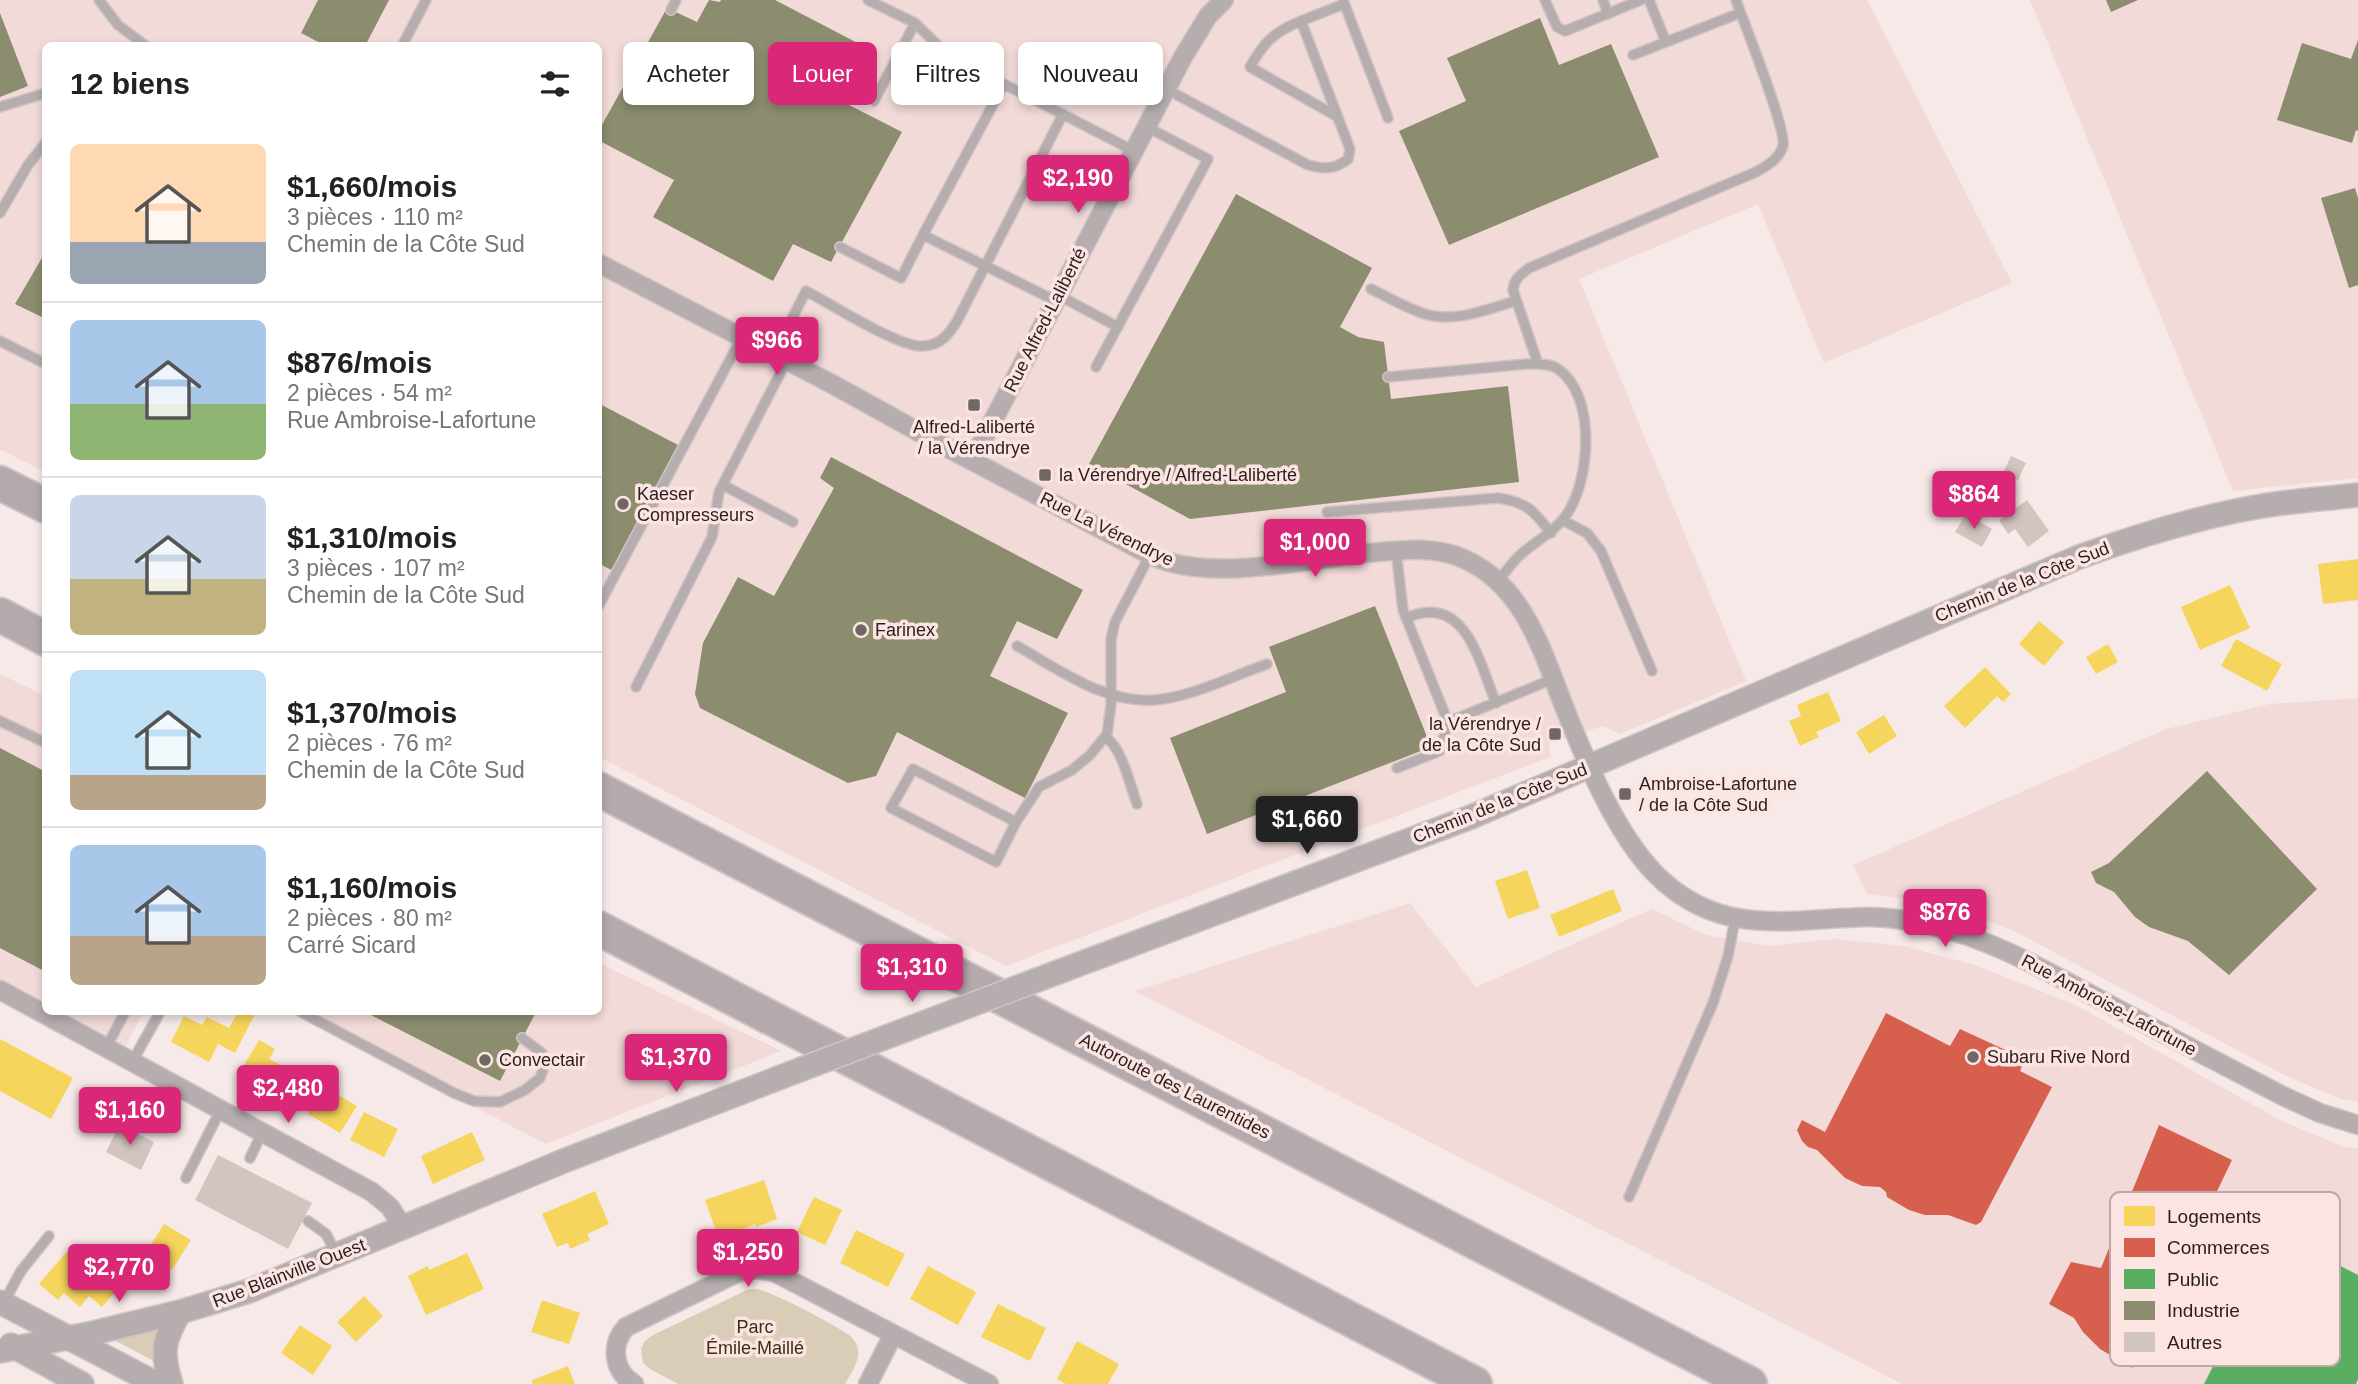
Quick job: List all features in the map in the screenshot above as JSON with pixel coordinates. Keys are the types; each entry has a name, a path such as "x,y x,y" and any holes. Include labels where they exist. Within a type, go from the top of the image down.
{"highway":[{"path":"0,482 42,504"},
{"path":"0,615 42,637"},
{"name":"Autoroute des Laurentides","path":"602,791 1750,1384"},
{"path":"602,931 1475,1384"}],"street":[{"name":"Rue Alfred-Laliberté","path":"972,461 1166,89 1200,28 1216,6 1224,0"},
{"name":"Rue La Vérendrye","path":"602,265 1150,555 1173,564 1212,569 1396,550 1438,551 1473,563 1498,581 1521,608 1591,766"},
{"name":"Chemin de la Côte Sud","path":"566,1160 1424,835 2097,550 2165,528 2237,511 2358,495"},
{"name":"Rue Ambroise-Lafortune","path":"1591,766 1623,830 1649,868 1681,896 1704,909 1735,919 1774,922 1882,918 1927,925 1978,939 2054,975 2285,1097 2320,1113 2358,1125"},
{"path":"0,990 42,1013"},
{"path":"46,1015 372,1192 390,1207 404,1228"},
{"name":"Rue Blainville Ouest","path":"6,1346 93,1333 249,1292 566,1160"},
{"path":"635,1384 624,1376 616,1355 618,1339 626,1327 747,1269 774,1272 989,1384"},
{"path":"1,1305 157,1384"},
{"path":"172,1384 164,1350 167,1335 180,1312"},
{"path":"868,1384 893,1335"},
{"path":"6,1346 82,1384"}],"lane":[{"path":"99,0 118,25 140,42"},
{"path":"404,42 426,0"},
{"path":"671,10 676,0"},
{"path":"868,0 915,23 935,42"},
{"path":"1545,0 1557,27 1565,31 1642,0"},
{"path":"1602,0 1608,14"},
{"path":"1649,0 1666,42"},
{"path":"1538,364 1515,302 1514,281 1529,268 1756,172 1780,154 1784,140 1779,119 1736,0"},
{"path":"1338,117 1250,67 1266,42 1275,34 1343,2 1388,118"},
{"path":"1633,55 1740,13"},
{"path":"1166,89 1308,165 1322,168 1341,165 1351,154 1301,20"},
{"path":"877,95 915,23"},
{"path":"1004,84 1134,151"},
{"path":"0,107 42,94"},
{"path":"840,247 901,278 993,105"},
{"path":"636,687 712,537 719,492 780,357 806,291 903,343 922,347 933,345 949,333 1063,114"},
{"path":"1096,367 1208,159 1147,127"},
{"path":"0,213 28,165 42,147"},
{"path":"923,235 1118,327"},
{"path":"1371,289 1420,313 1443,317 1469,314 1515,302"},
{"path":"602,593 742,337"},
{"path":"0,341 42,362"},
{"path":"1388,377 1505,364 1538,364 1558,369 1569,380 1584,416 1586,457 1583,480 1576,499 1562,520 1551,533 1519,556 1498,581"},
{"path":"723,485 793,522"},
{"path":"1327,512 1498,498 1524,504 1533,510 1551,533"},
{"path":"1562,520 1587,533 1601,551 1652,671"},
{"path":"1396,550 1403,610 1448,722 1440,751 1397,768"},
{"path":"1016,822 913,769 891,808 996,862 1016,822 1039,787 1072,770 1090,755 1105,737 1110,722 1109,655 1115,622 1150,555"},
{"path":"1406,618 1421,613 1442,613 1462,625 1496,703"},
{"path":"1017,646 1089,686 1144,700 1175,697 1267,664"},
{"path":"1448,722 1553,679"},
{"path":"0,721 42,741"},
{"path":"1105,737 1111,740 1118,752 1137,804"},
{"path":"1629,1197 1713,1003 1728,956 1735,919"},
{"path":"107,1048 124,1015"},
{"path":"132,1062 158,1015"},
{"path":"307,1015 454,1093 486,1102 500,1102 514,1097 540,1077 543,1070 541,1053 523,1038"},
{"path":"186,1178 220,1111"},
{"path":"250,1158 262,1133"},
{"path":"308,1222 326,1234 337,1256"},
{"path":"1,1305 21,1271 49,1236"}],"shaded area":[{"path":"0,0 1867,0 2012,283 1824,363 1758,204 1579,279 1746,681 1620,734 1603,726 1549,743 1550,757 1006,966 602,759 602,42 42,42 42,470 0,449"},
{"path":"2030,0 2358,0 2358,478 2233,491"},
{"path":"0,674 42,695 42,1004 0,982"},
{"path":"2358,698 2358,1101 2343,1100 2282,1074 2014,931 1953,908 1867,894 1853,865 2166,729 2270,704"},
{"path":"1410,903 1476,987 1652,909 1706,935 1768,946 1834,939 1904,946 1975,965 2076,1005 2280,1120 2344,1147 2358,1148 2358,1384 1902,1384 1135,991"},
{"path":"602,964 781,1051 546,1144 297,1015 602,1015"},
{"path":"62,1015 142,1015 125,1048"}],"green space":[{"name":"Parc Émile-Maillé","path":"756,1289 803,1309 852,1338 856,1343 858,1358 845,1384 678,1384 643,1363 641,1349 651,1336 747,1290"},
{"path":"155,1330 158,1333 154,1345 154,1361 112,1339"}],"building: Logements":[{"path":"2358,559 2358,600 2323,604 2318,564"},
{"path":"2230,585 2250,628 2200,650 2181,607"},
{"path":"2039,621 2064,642 2044,666 2019,644"},
{"path":"2236,639 2282,664 2267,691 2221,666"},
{"path":"2108,644 2118,662 2096,674 2086,657"},
{"path":"1985,667 2011,694 2003,702 1997,696 1965,728 1944,706"},
{"path":"1828,692 1841,721 1816,732 1819,737 1800,746 1789,721 1801,716 1797,705"},
{"path":"1884,715 1897,736 1869,754 1856,732"},
{"path":"1527,870 1540,908 1508,919 1495,881"},
{"path":"1613,889 1622,911 1559,937 1550,915"},
{"path":"236,1015 254,1015 235,1053 218,1044 209,1062 171,1042 184,1016 202,1025 207,1017 229,1028"},
{"path":"0,1039 73,1078 51,1119 0,1091"},
{"path":"259,1040 275,1049 269,1059 290,1070 274,1098 237,1077"},
{"path":"324,1086 357,1106 340,1133 308,1114"},
{"path":"364,1112 398,1129 384,1157 350,1140"},
{"path":"472,1132 485,1160 433,1184 421,1156"},
{"path":"764,1180 777,1219 756,1227 755,1224 719,1239 705,1200"},
{"path":"595,1191 609,1224 587,1234 590,1240 570,1249 568,1243 557,1247 542,1214"},
{"path":"814,1197 842,1210 825,1245 797,1232"},
{"path":"164,1224 191,1240 172,1270 145,1254"},
{"path":"856,1230 905,1254 888,1287 840,1263"},
{"path":"70,1248 118,1289 102,1307 89,1296 80,1307 64,1293 58,1300 39,1284"},
{"path":"467,1253 484,1289 426,1315 408,1276"},
{"path":"928,1266 976,1292 958,1325 910,1299"},
{"path":"364,1296 383,1316 356,1342 337,1322"},
{"path":"542,1300 580,1313 569,1344 531,1332"},
{"path":"998,1304 1046,1328 1030,1361 981,1337"},
{"path":"300,1325 332,1346 313,1375 281,1353"},
{"path":"1077,1341 1119,1364 1108,1384 1066,1384 1057,1379"},
{"path":"568,1366 575,1384 533,1384 532,1380"}],"building: Commerces":[{"path":"1886,1013 1950,1046 1960,1029 2025,1059 2020,1071 2052,1087 1981,1222 1976,1225 1948,1215 1925,1215 1909,1210 1887,1197 1880,1187 1862,1186 1845,1178 1817,1150 1802,1141 1797,1130 1802,1120 1825,1132"},
{"path":"2159,1125 2232,1160 2217,1192 2132,1192"},
{"path":"2110,1246 2110,1355 2083,1332 2074,1318 2049,1304 2071,1262 2101,1268"}],"building: Public":[{"path":"2340,1266 2358,1275 2356,1384 2204,1384 2213,1366 2340,1366"}],"building: Industrie":[{"path":"318,0 389,0 367,42 318,42 301,33"},
{"path":"709,0 775,0 856,42 768,42 768,105 849,105 902,132 831,262 793,244 773,281 653,217 674,180 602,142 602,125 623,87 623,105 754,105 754,42 648,42 667,8 697,22"},
{"path":"2106,0 2138,0 2111,12"},
{"path":"0,13 28,86 0,97"},
{"path":"1540,18 1559,65 1611,44 1659,157 1449,245 1399,131 1466,101 1447,58"},
{"path":"2358,40 2358,131 2356,130 2352,143 2277,120 2302,43 2351,59"},
{"path":"2355,188 2358,198 2358,285 2349,288 2321,198"},
{"path":"1236,194 1372,268 1340,327 1358,337 1384,342 1391,399 1508,386 1519,482 1190,519 1089,464"},
{"path":"42,258 42,317 15,304"},
{"name":"Kaeser Compresseurs","path":"602,405 678,445 613,571 602,565"},
{"name":"Farinex","path":"831,457 1083,590 1057,639 1017,621 990,676 1068,713 1025,798 897,732 876,776 848,783 700,708 695,694 703,643 738,577 774,596 834,488 820,478"},
{"path":"1375,606 1431,747 1207,834 1170,738 1286,692 1269,647"},
{"path":"0,748 42,770 42,970 0,948"},
{"path":"2207,771 2317,889 2229,975 2188,941 2149,927 2135,917 2114,892 2096,883 2091,872 2109,863"},
{"name":"Convectair","path":"371,1015 534,1015 500,1081"}],"building: Autres":[{"path":"2011,456 2026,463 2018,480 2003,473"},
{"path":"1983,472 1995,488 1977,500 1966,484"},
{"path":"2027,500 2049,531 2028,547 2015,529 2008,534 1999,520"},
{"path":"1966,514 1992,529 1982,547 1955,532"},
{"path":"119,1125 154,1142 141,1170 106,1152"},
{"path":"218,1155 312,1203 288,1249 195,1200"}],"place":[{"name":"Alfred-Laliberté / la Vérendrye","path":"974,405"},
{"name":"la Vérendrye / Alfred-Laliberté","path":"1045,475"},
{"name":"Kaeser Compresseurs","path":"623,504"},
{"name":"Farinex","path":"861,630"},
{"name":"la Vérendrye / de la Côte Sud","path":"1555,734"},
{"name":"Ambroise-Lafortune / de la Côte Sud","path":"1625,794"},
{"name":"Subaru Rive Nord","path":"1973,1057"},
{"name":"Convectair","path":"485,1060"}]}
